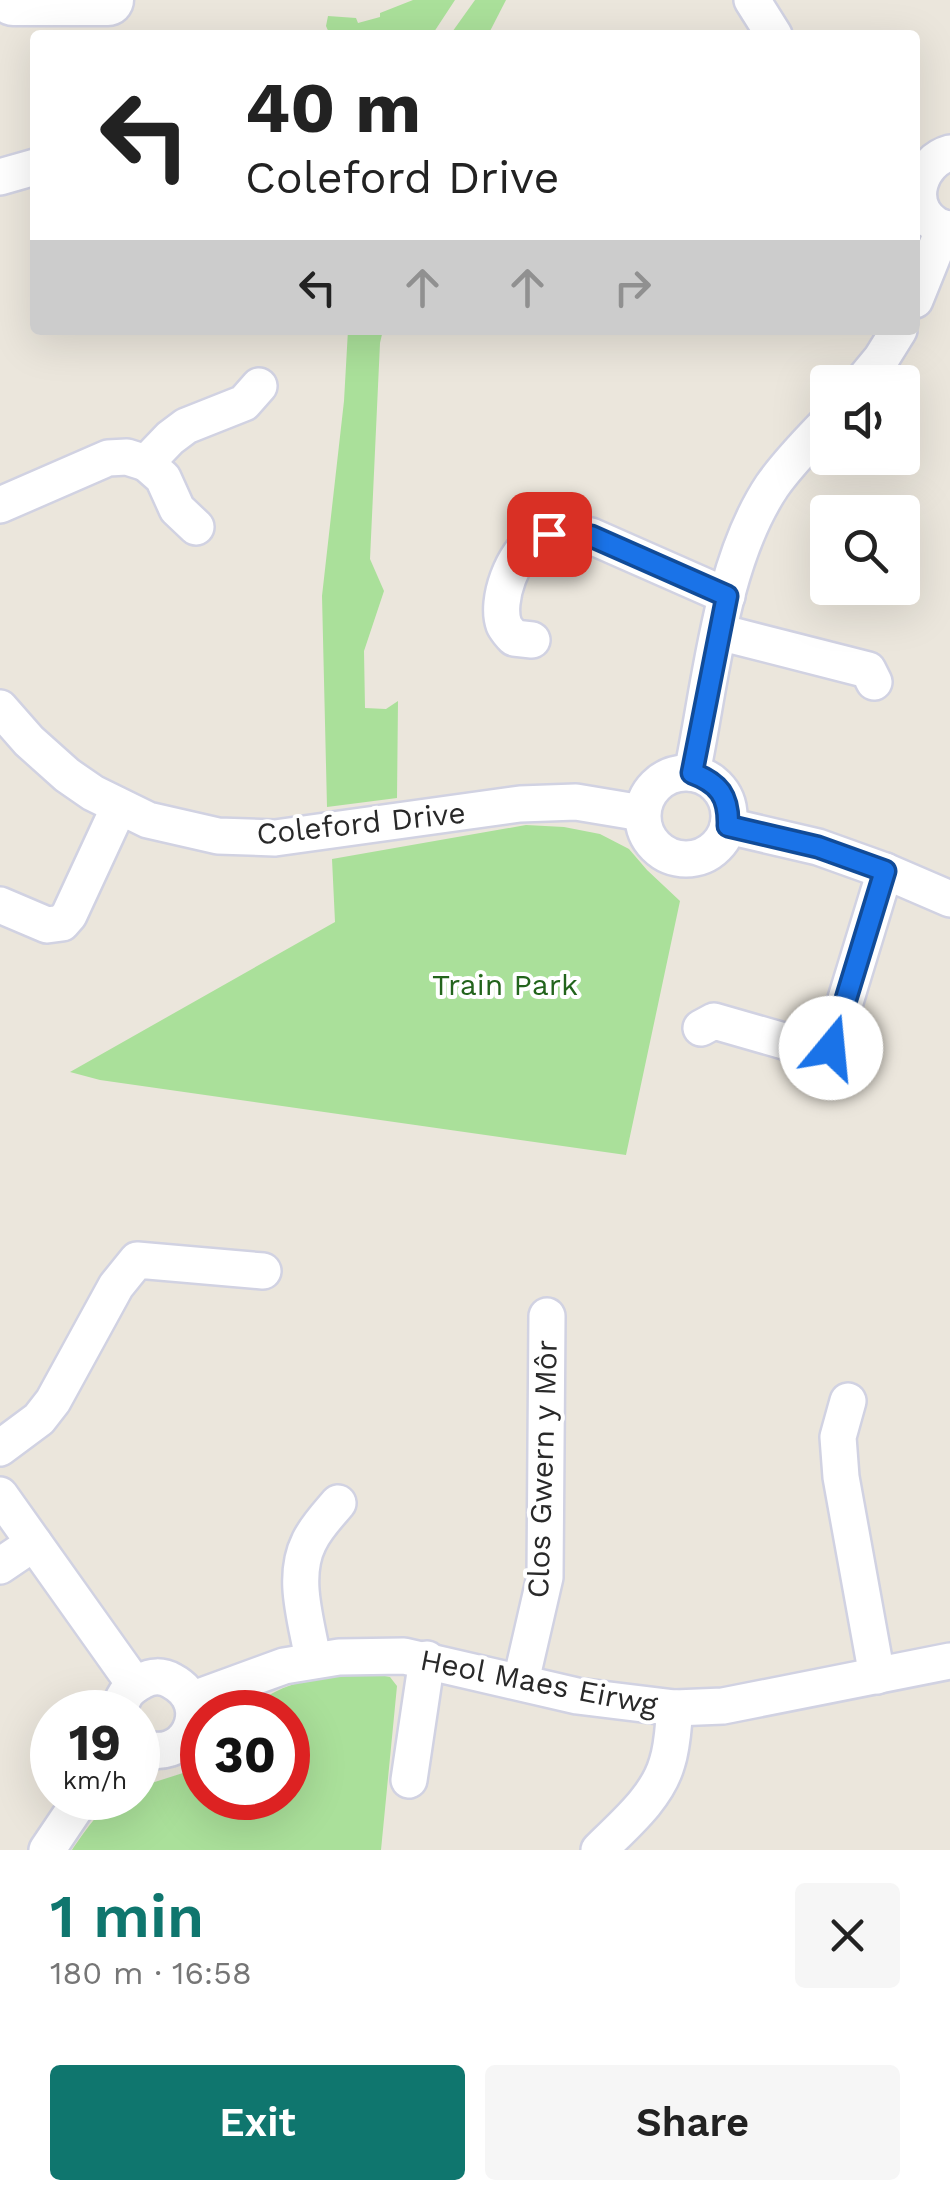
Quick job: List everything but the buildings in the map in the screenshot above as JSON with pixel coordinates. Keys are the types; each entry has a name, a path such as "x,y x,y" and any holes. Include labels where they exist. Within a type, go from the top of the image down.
{"street":[{"path":"14,0 108,0"},
{"path":"752,0 771,30"},
{"path":"920,175 930,163 950,153"},
{"path":"0,176 30,168"},
{"path":"920,201 934,224 947,229 920,289"},
{"path":"877,365 896,335"},
{"path":"146,462 186,426 244,402 259,386"},
{"path":"692,773 718,632 743,545 759,508 788,465 810,441"},
{"path":"0,505 108,458 127,457 146,462 163,478 177,509 196,527"},
{"path":"532,640 514,638 504,626 502,600 509,574 521,552 535,539 549,534 591,536 727,596"},
{"path":"718,632 868,670 874,682"},
{"name":"Coleford Drive","path":"0,708 67,775 119,806 148,820 218,836 275,838 520,804 576,802 642,813"},
{"path":"677,773 692,773 718,788 726,800 728,826 712,850 698,857 675,858 650,841 642,813 654,786 677,773"},
{"path":"0,904 47,925 62,923 119,806"},
{"path":"728,826 818,847 950,899"},
{"path":"701,1028 714,1021 822,1052 831,1048 885,871"},
{"path":"0,1448 39,1420 53,1401 116,1286 137,1260 263,1271"},
{"name":"Clos Gwern y Môr","path":"521,1681 545,1578 547,1316"},
{"path":"848,1401 838,1437 841,1477 877,1676"},
{"path":"0,1495 34,1543 123,1690"},
{"path":"313,1660 300,1580 301,1562 317,1528 338,1503"},
{"path":"0,1566 34,1543"},
{"name":"Heol Maes Eirwg","path":"218,1690 284,1666 313,1660 404,1656 577,1696 675,1708 723,1706 950,1661"},
{"path":"410,1780 427,1660"},
{"path":"136,1690 149,1678 163,1677 184,1690"},
{"path":"600,1850 654,1791 666,1768 675,1708"},
{"path":"47,1850 67,1820"}],"green space":[{"path":"413,0 455,0 435,30 328,30 326,26 328,16 356,18 358,23 380,17 380,13"},
{"path":"475,0 506,0 491,30 454,30"},
{"path":"348,335 382,335 370,559 384,591 364,651 365,708 386,709 398,701 397,798 327,807 322,596"},
{"name":"Train Park","path":"526,825 600,834 629,849 680,901 626,1155 100,1080 70,1072 335,922 332,859"},
{"path":"380,1675 390,1677 397,1686 381,1850 72,1850 94,1820 160,1820 160,1780 180,1774 180,1820 310,1820 310,1690 279,1690 325,1678"}],"route":[{"path":"549,534 591,536 727,596 692,773 718,788 726,800 728,826 818,847 885,871 831,1048"}]}
